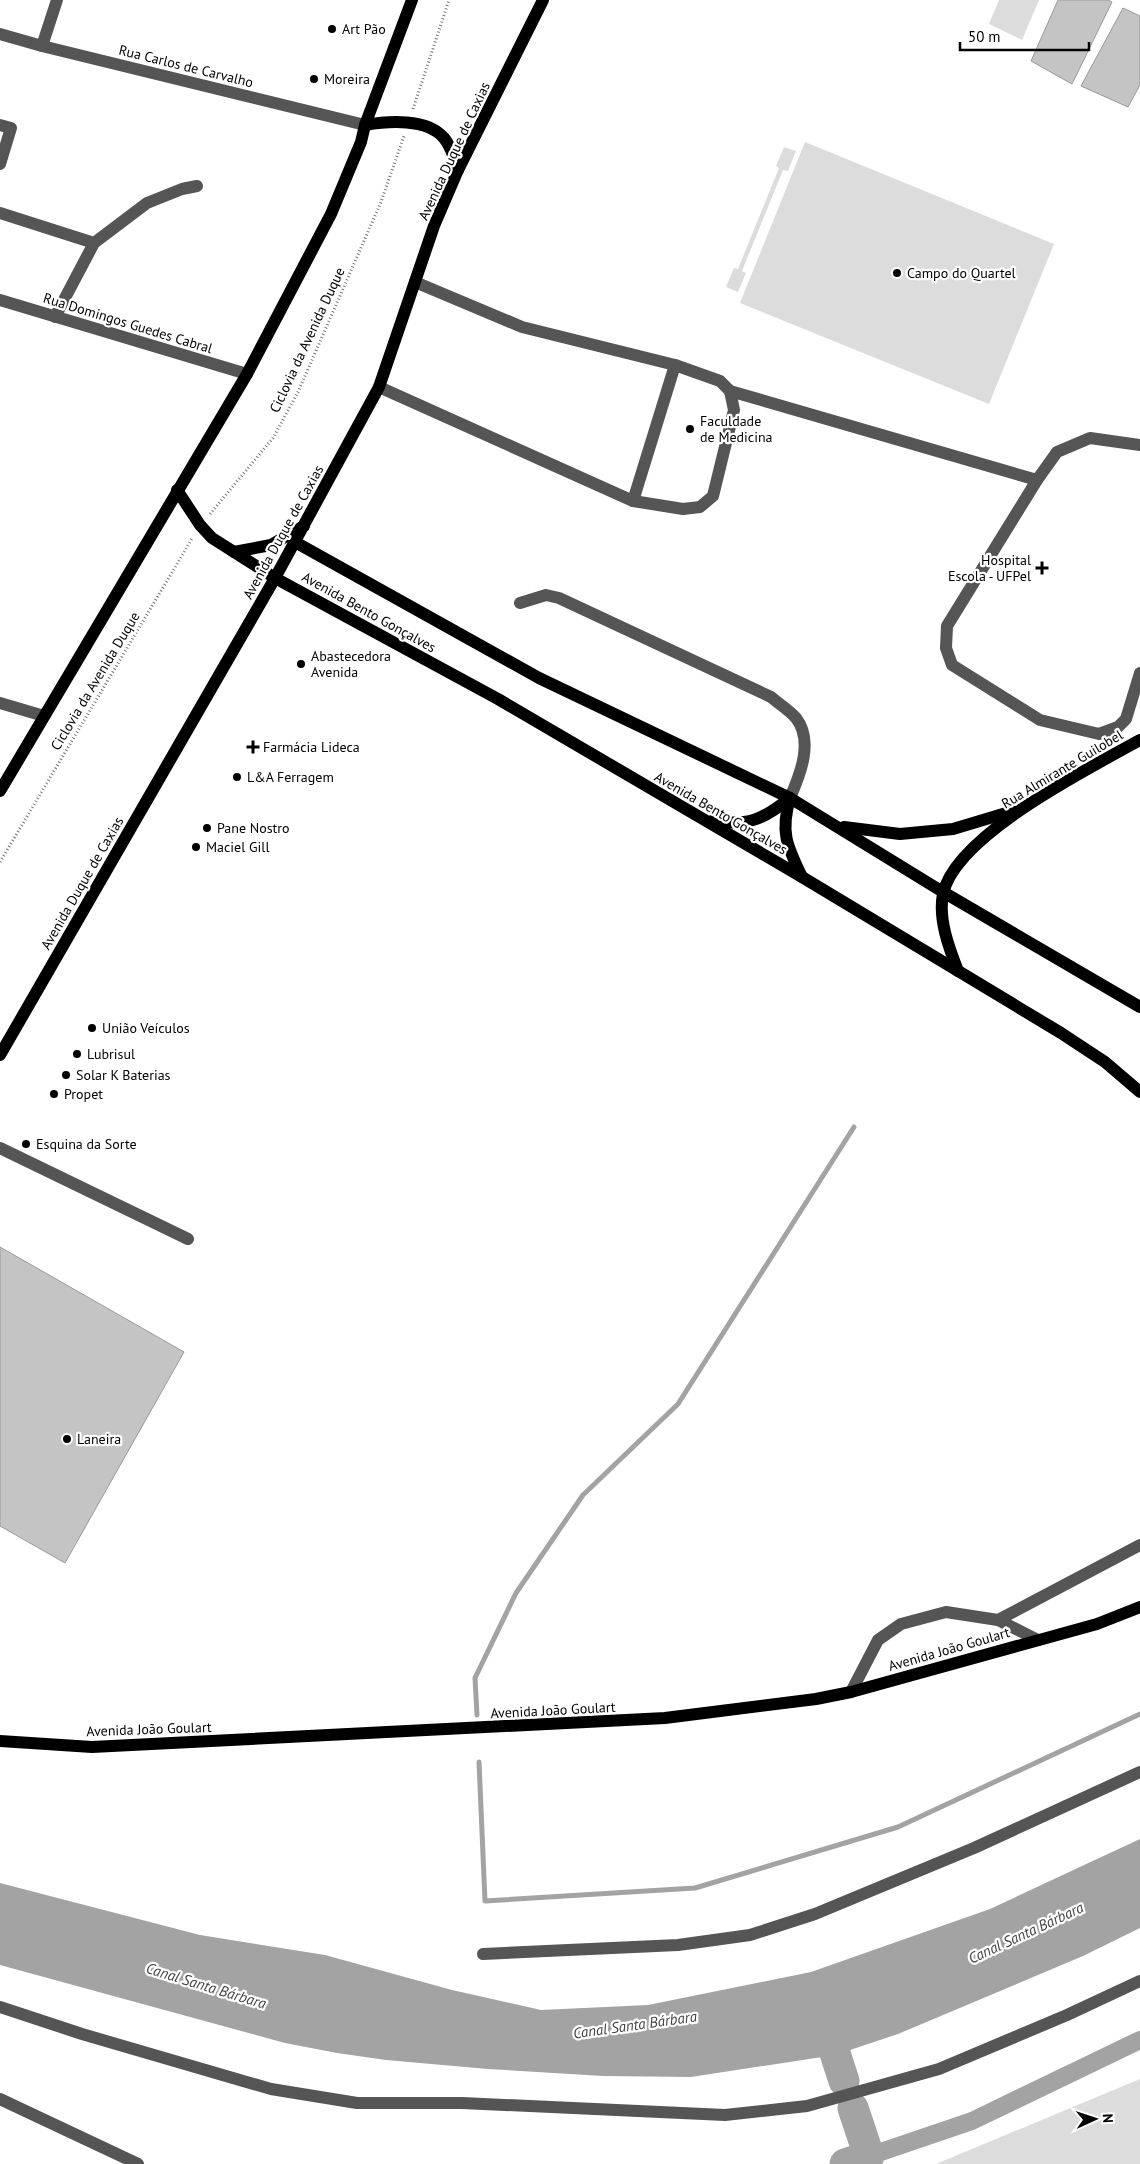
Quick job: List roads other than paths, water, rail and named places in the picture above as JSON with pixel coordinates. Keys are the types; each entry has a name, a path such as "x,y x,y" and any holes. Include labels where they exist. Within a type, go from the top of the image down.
{"main road":[{"path":"0,791 247,374 331,214 361,142 365,124 412,0"},
{"name":"Avenida Duque de Caxias","path":"0,1055 276,578 379,387 434,226 458,170 543,0"},
{"path":"365,124 389,121 409,122 436,130 444,138 458,170"},
{"name":"Avenida Bento Gonçalves","path":"177,490 200,526 212,538 234,552 276,578 498,699 802,877 1083,1047 1105,1062 1140,1092"},
{"path":"234,552 271,545 304,526"},
{"name":"Avenida Bento Gonçalves","path":"294,542 539,678 790,798 839,826 943,892 1140,1007"},
{"name":"Rua Almirante Guilobel","path":"943,892 966,856 1020,808 1140,740"},
{"path":"705,820 734,824 756,820 771,813 790,798"},
{"path":"790,798 784,818 784,836 802,877"},
{"path":"839,826 900,834 953,829 1020,808"},
{"path":"943,892 944,924 950,950 958,971"},
{"name":"Avenida João Goulart","path":"1097,1624 1140,1600"},
{"name":"Avenida João Goulart","path":"0,1741 92,1747 503,1728 665,1718 851,1692 1097,1624 1140,1607"}],"street":[{"path":"42,46 57,0"},
{"name":"Rua Carlos de Carvalho","path":"0,34 42,46 365,124"},
{"path":"0,164 5,127"},
{"path":"55,317 94,242 147,203 182,189 197,186"},
{"path":"0,213 94,242"},
{"path":"415,282 522,327 675,365 720,382 730,391 1037,480"},
{"name":"Rua Domingos Guedes Cabral","path":"0,300 247,374"},
{"path":"633,500 675,365"},
{"path":"379,387 633,500 683,509 700,507 713,496 734,410 730,391"},
{"path":"1140,445 1090,438 1057,452 1037,480 947,626 946,648 952,665 1040,720 1099,734 1118,727 1126,718 1140,673"},
{"path":"520,603 546,596 559,598 772,698 797,719 804,740 802,769 790,798"},
{"path":"0,703 44,716"},
{"path":"0,1148 188,1239"},
{"path":"998,1620 1140,1545"},
{"path":"851,1692 878,1640 901,1624 946,1612 998,1620 1038,1640"},
{"path":"483,1954 678,1945 750,1935 824,1911 974,1848 1140,1772"},
{"path":"0,2007 82,2034 271,2089 357,2103 462,2103 725,2115 807,2106 939,2069 1068,2015 1140,1981"},
{"path":"0,2099 138,2164"}],"water":[{"name":"Canal Santa Bárbara","path":"1140,1839 1140,1928 1083,1956 898,2034 835,2055 691,2077 603,2076 488,2069 386,2060 337,2053 285,2043 0,1965 0,1883 200,1935 325,1955 452,1990 541,2010 648,2005 811,1972 990,1909"}],"waterway":[{"path":"477,1715 475,1678 516,1593 583,1495 678,1404 854,1127"},
{"path":"479,1762 485,1901 695,1888 898,1827 1140,1714"},
{"path":"822,2013 844,2081"},
{"path":"869,2156 972,2121 1140,2040"},
{"path":"845,2164 869,2156 853,2108"}],"place":[{"name":"Art Pão","path":"332,29"},
{"name":"Moreira","path":"314,79"},
{"name":"Campo do Quartel","path":"897,273"},
{"name":"Faculdade de Medicina","path":"690,429"},
{"name":"Hospital Escola - UFPel","path":"1042,568"},
{"name":"Abastecedora Avenida","path":"301,664"},
{"name":"Farmácia Lideca","path":"253,747"},
{"name":"L&A Ferragem","path":"237,777"},
{"name":"Pane Nostro","path":"207,828"},
{"name":"Maciel Gill","path":"196,847"},
{"name":"União Veículos","path":"92,1028"},
{"name":"Lubrisul","path":"77,1054"},
{"name":"Solar K Baterias","path":"66,1075"},
{"name":"Propet","path":"54,1094"},
{"name":"Esquina da Sorte","path":"26,1144"},
{"name":"Laneira","path":"67,1439"}]}
